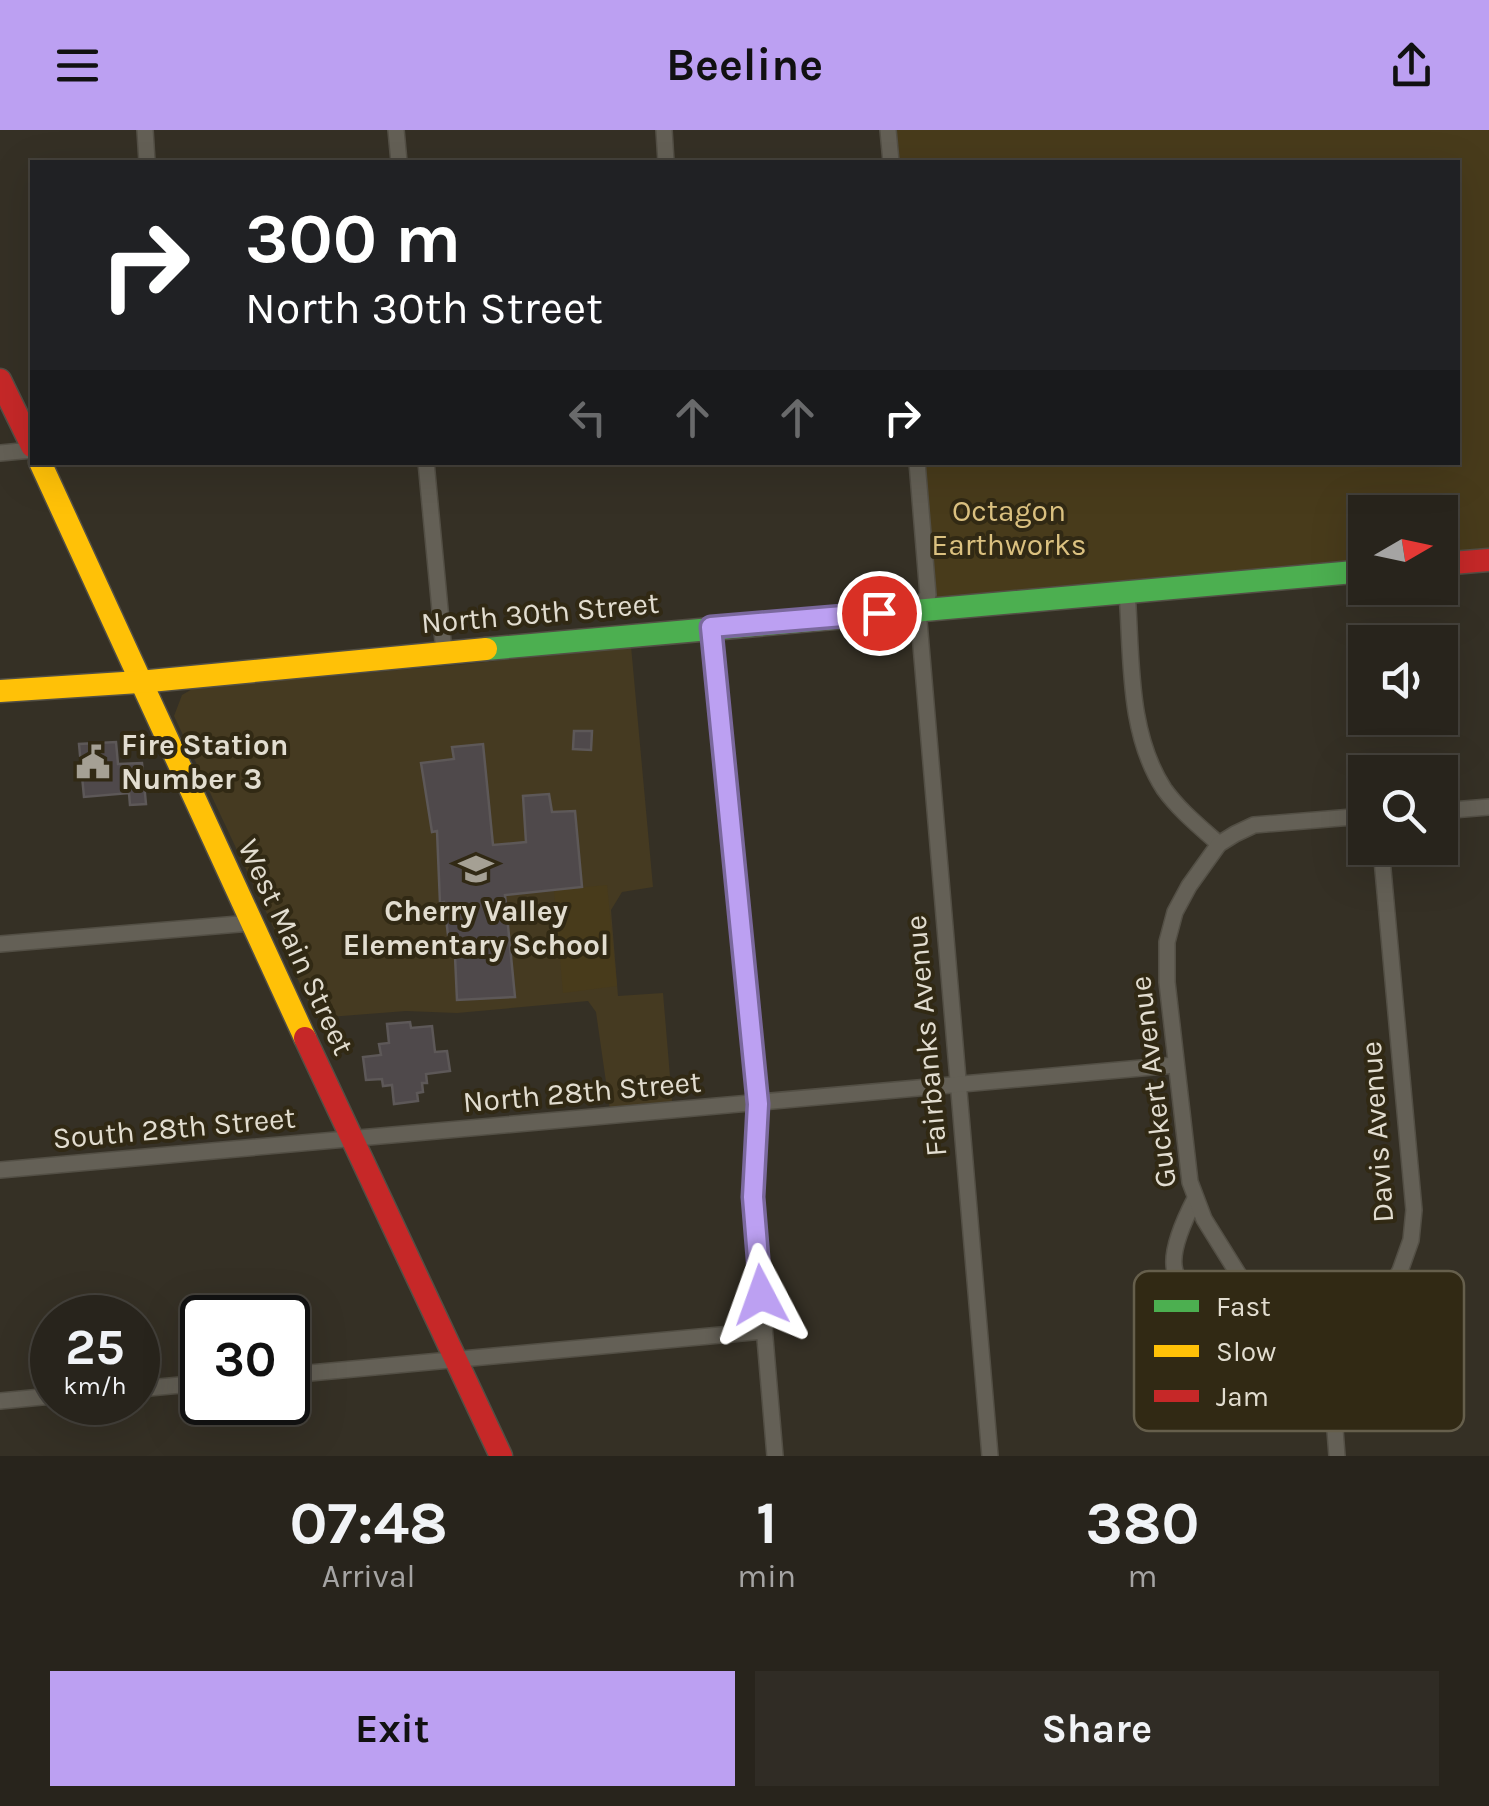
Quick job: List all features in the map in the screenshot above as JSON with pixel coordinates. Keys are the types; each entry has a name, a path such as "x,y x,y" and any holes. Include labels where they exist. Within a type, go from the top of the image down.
{"street":[{"path":"144,130 147,160"},
{"path":"396,130 399,160"},
{"path":"664,130 666,160"},
{"path":"888,130 891,160"},
{"path":"0,380 30,444"},
{"path":"0,453 30,448"},
{"name":"West Main Street","path":"41,465 138,682 500,1456"},
{"path":"426,465 444,652"},
{"name":"Fairbanks Avenue","path":"917,465 928,595 918,610 990,1456"},
{"path":"1458,563 1489,560"},
{"name":"North 30th Street","path":"0,691 138,682 711,627 1348,572"},
{"path":"1127,592 1136,715 1152,766 1178,807 1219,844 1254,824 1348,817"},
{"path":"711,627 758,1104 753,1197 775,1456"},
{"path":"1458,809 1489,807"},
{"name":"Guckert Avenue","path":"1219,844 1175,912 1166,942 1166,982 1194,1199 1236,1271"},
{"name":"Davis Avenue","path":"1383,865 1414,1210 1411,1240 1400,1271"},
{"path":"0,944 252,923"},
{"name":"North 28th Street","path":"353,1141 1175,1065"},
{"name":"South 28th Street","path":"0,1170 353,1141"},
{"path":"1177,1271 1173,1247 1194,1199"},
{"path":"310,1373 764,1331"},
{"path":"0,1401 30,1398"},
{"name":"Davis Avenue","path":"1335,1431 1336,1456"}],"shaded area":[{"path":"631,646 653,887 622,892 611,910 618,996 663,993 673,1112 611,1117 596,1012 588,1001 457,1013 406,1011 316,1018 174,716 182,695 194,688"}],"green space":[{"name":"Octagon Earthworks","path":"893,130 1489,130 1489,558 1458,561 1458,495 1348,495 1348,569 937,601 924,465 1460,465 1460,160 896,160"},
{"path":"607,885 617,986 563,993 554,890"}],"building":[{"path":"574,731 592,731 591,750 573,749"},
{"path":"116,742 118,764 142,763 146,804 130,805 129,793 84,797 79,744"},
{"path":"483,744 493,845 526,842 523,796 549,794 552,812 575,811 582,887 505,895 515,997 457,1000 454,934 448,935 444,902 440,903 437,831 432,832 421,763 454,759 452,747"},
{"path":"410,1022 411,1028 432,1026 435,1052 447,1051 450,1071 426,1074 427,1083 422,1083 423,1092 417,1093 418,1101 394,1104 392,1085 383,1086 382,1079 366,1080 363,1057 381,1055 379,1044 389,1043 387,1024"}],"traffic: fast":[{"path":"486,649 1348,573"}],"traffic: slow":[{"path":"41,465 305,1038"},
{"path":"0,691 139,682 486,649"}],"traffic: jam":[{"path":"0,380 30,442"},
{"path":"1458,563 1489,560"},
{"path":"305,1038 501,1456"}],"place":[{"name":"Fire Station Number 3","path":"93,762"},
{"name":"Cherry Valley Elementary School","path":"476,869"}],"route":[{"path":"761,1295 753,1197 758,1104 711,627 879,613"}]}
